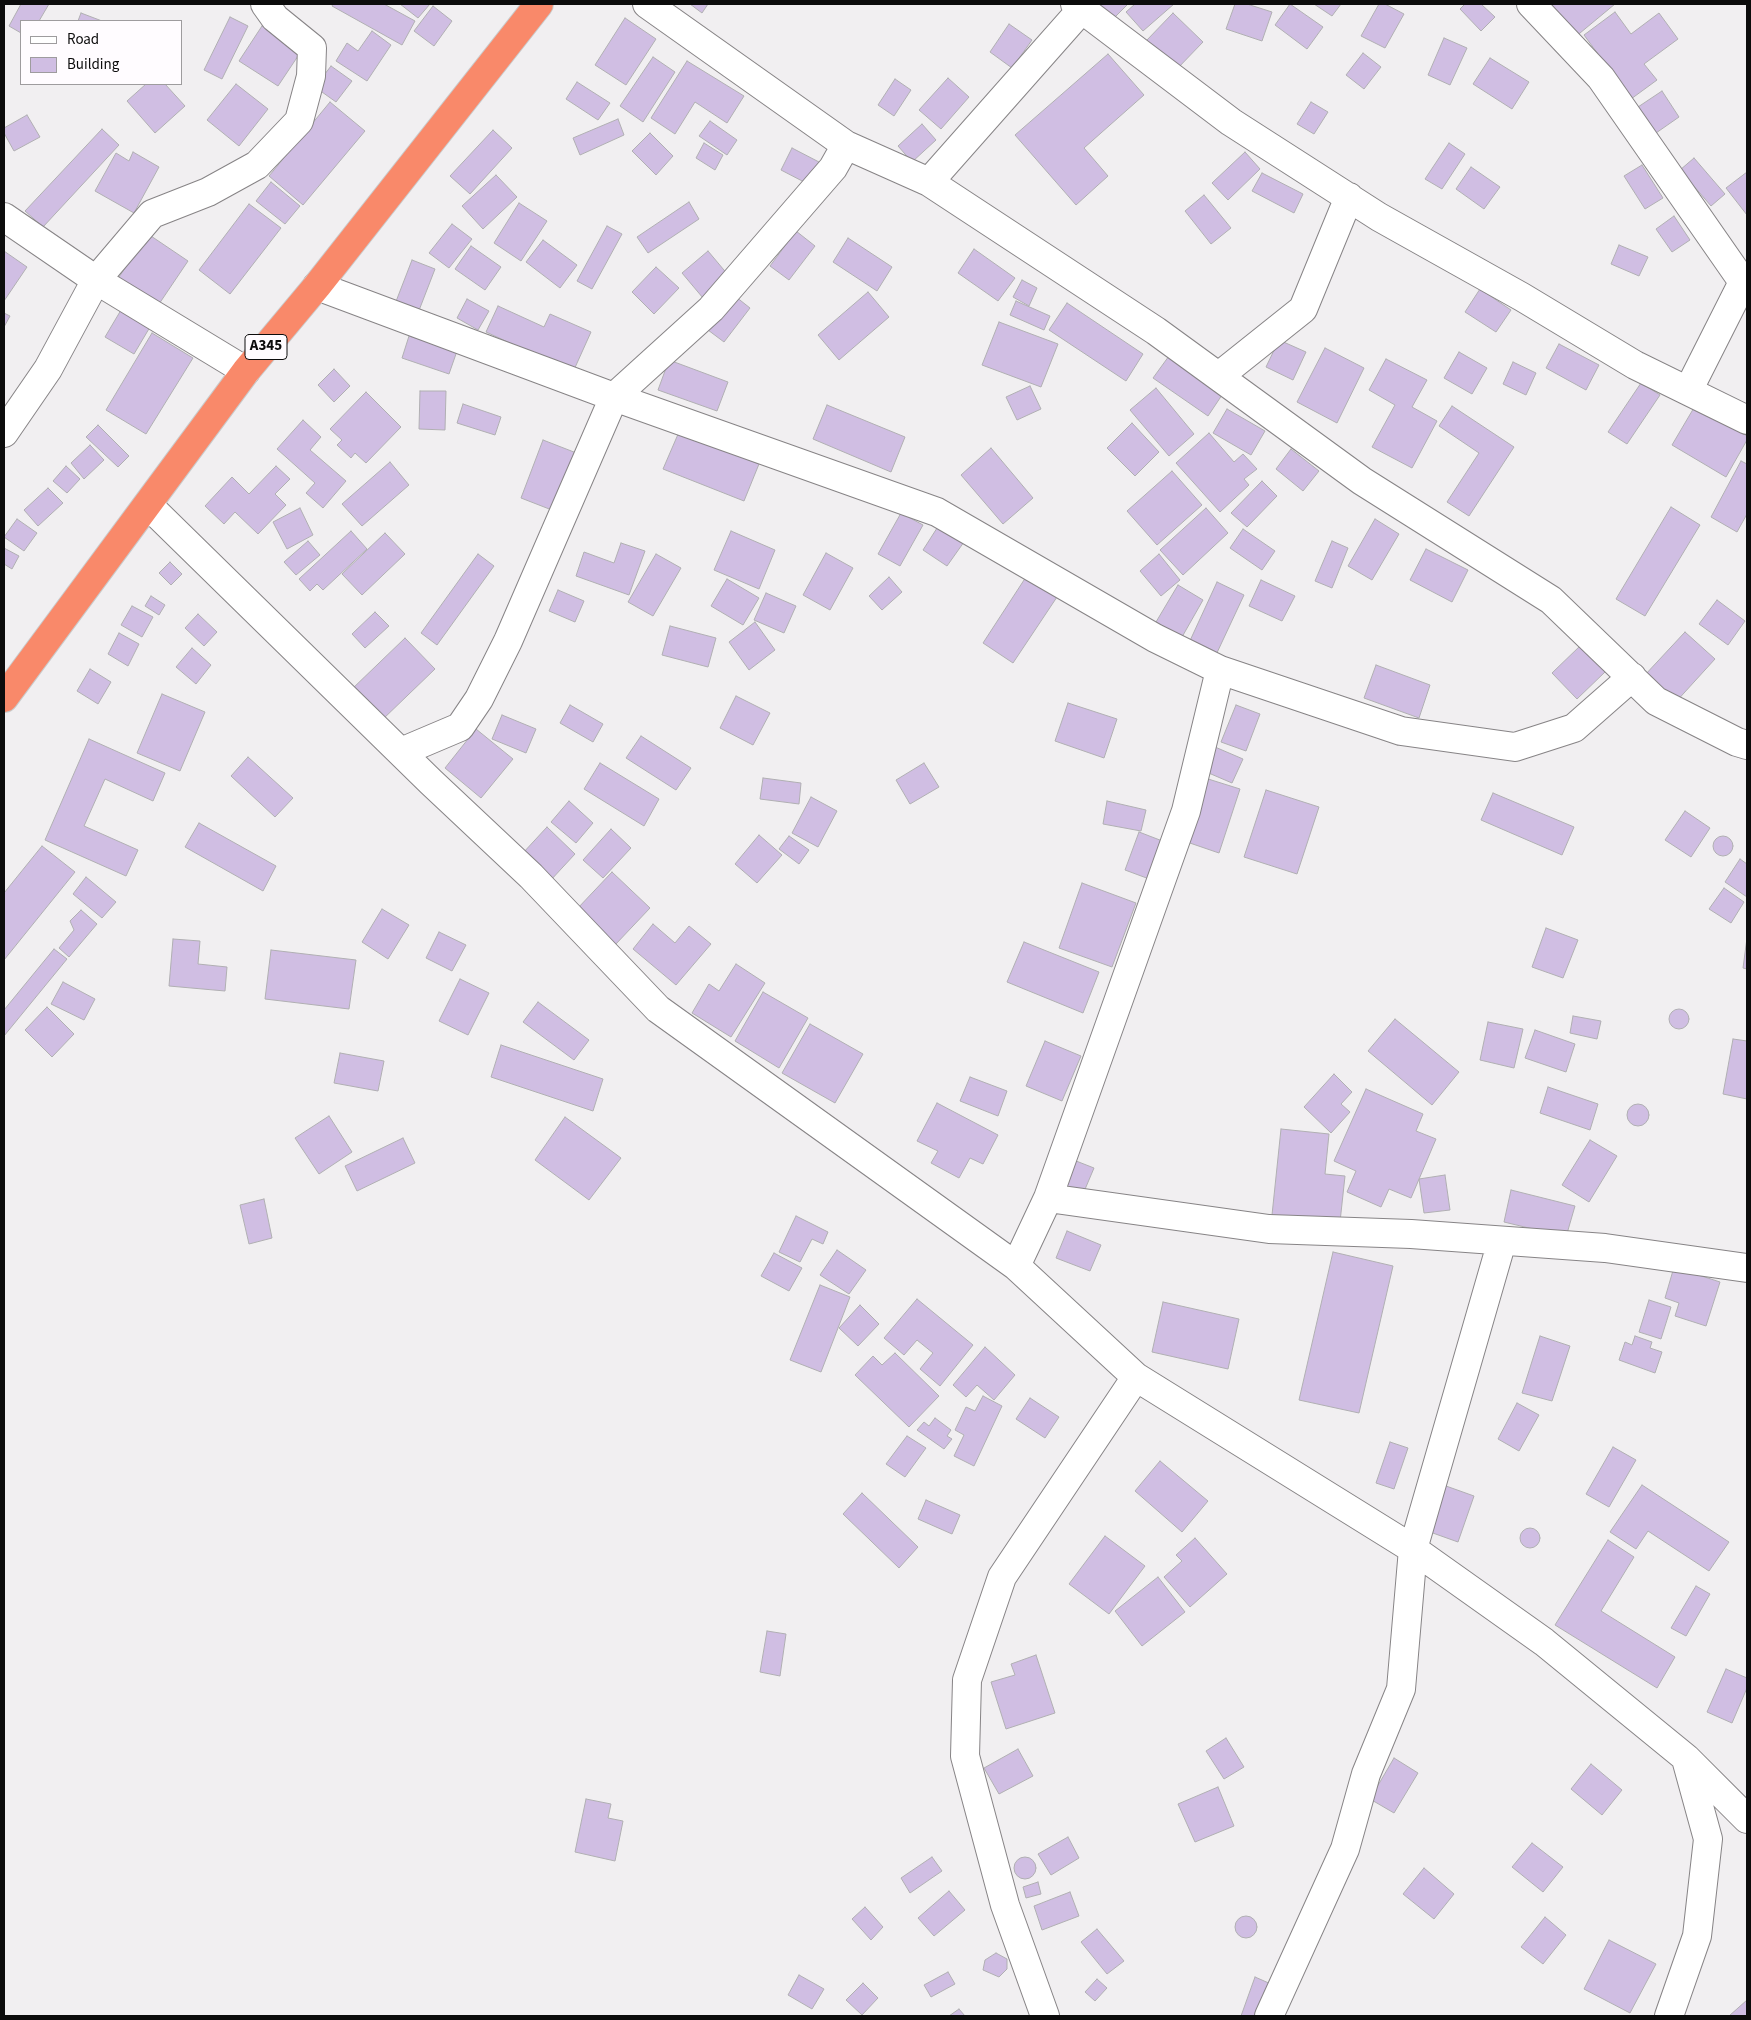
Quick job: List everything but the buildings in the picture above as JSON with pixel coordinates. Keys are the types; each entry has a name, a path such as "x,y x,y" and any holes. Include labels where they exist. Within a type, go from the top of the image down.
{"highway":[{"name":"A345","path":"4,698 246,371 317,286 539,4"}],"street":[{"path":"4,433 48,369 96,280 152,214 208,192 258,165 299,121 311,76 312,48 275,18 265,4"},
{"path":"647,4 846,145 929,182 1156,331 1362,481 1551,600 1656,701 1737,742 1747,745"},
{"path":"1532,4 1601,78 1743,282 1689,389"},
{"path":"929,182 1079,6 1231,122 1379,217 1522,297 1635,365 1689,389 1747,420"},
{"path":"401,752 460,727 479,698 512,632 614,397 711,309 833,168 846,145"},
{"path":"1219,376 1302,309 1349,197"},
{"path":"4,217 96,280 246,371"},
{"path":"317,286 614,397 937,512 1155,638 1220,670 1401,731 1516,747 1574,728 1632,677"},
{"path":"148,505 531,876 658,1009 1016,1266 1136,1377 1414,1549 1544,1642 1686,1758 1747,1818"},
{"path":"1016,1266 1048,1198 1186,811 1220,670"},
{"path":"1048,1198 1269,1229 1411,1234 1605,1248 1747,1268"},
{"path":"1269,2016 1345,1849 1366,1774 1401,1689 1414,1549 1502,1241"},
{"path":"1045,2016 1005,1905 964,1756 968,1680 1002,1577 1136,1377"},
{"path":"1669,2016 1696,1936 1708,1839 1686,1758"}]}
